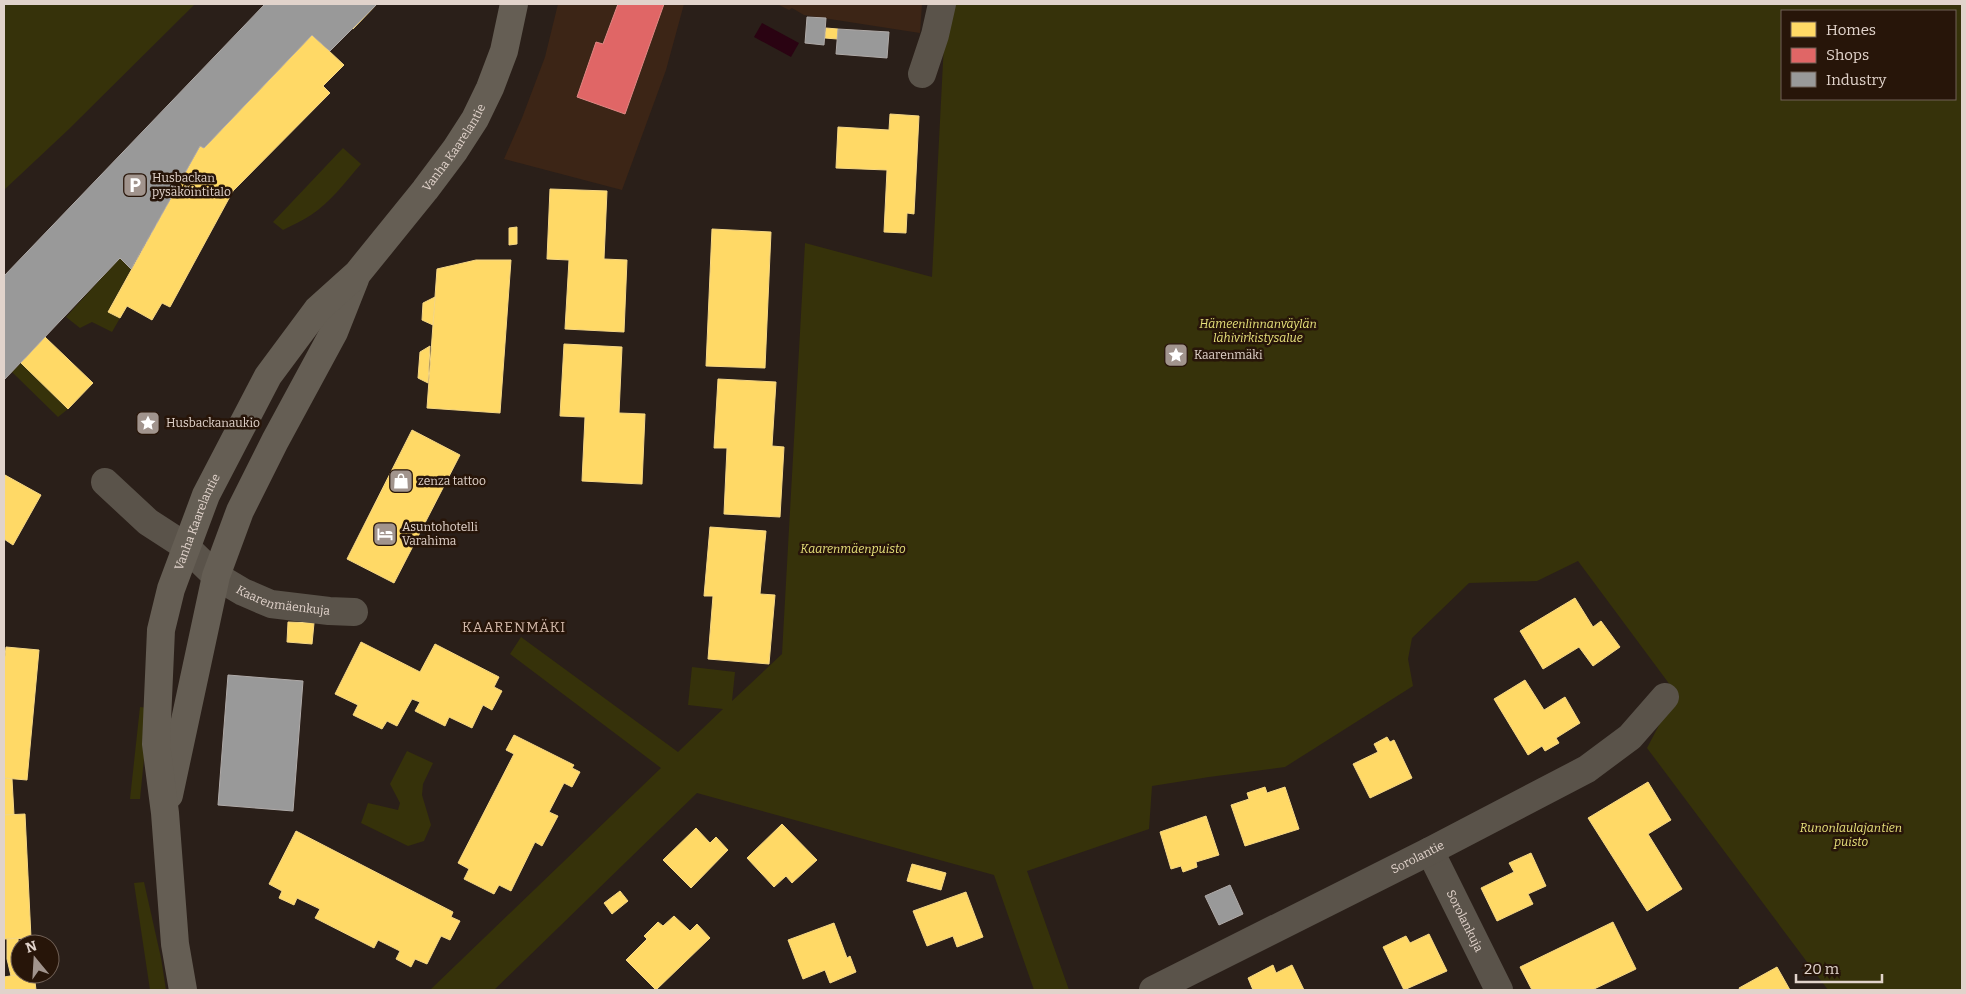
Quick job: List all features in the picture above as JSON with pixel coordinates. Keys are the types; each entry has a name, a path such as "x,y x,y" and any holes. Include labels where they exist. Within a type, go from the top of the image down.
{"main road":[{"name":"Vanha Kaarelantie","path":"183,990 174,944 165,813 156,744 161,630 171,589 185,546 206,495 268,376 317,310 357,274 425,190 475,119 490,88 504,50 514,4"},
{"name":"Vanha Kaarelantie","path":"165,813 216,576 240,511 275,441 334,332 357,274"}],"street":[{"path":"922,74 935,35 942,4"},
{"name":"Kaarenmäenkuja","path":"105,482 148,522 185,546 216,576 243,592 271,604 354,612"},
{"name":"Sorolantie","path":"1153,990 1587,769 1630,737 1665,697"},
{"name":"Sorolankuja","path":"1430,850 1499,990"}],"shaded area":[{"path":"558,4 684,4 666,70 622,190 504,159 545,57"},
{"path":"777,4 922,4 920,33 804,15 792,8 789,10"},
{"path":"762,23 799,43 791,57 754,37"}],"green space":[{"path":"4,4 195,4 69,129 4,190"},
{"name":"Hämeenlinnanväylän lähivirkistysalue","path":"946,4 1962,4 1962,990 1828,990 1647,748 1676,693 1578,561 1537,581 1469,583 1412,638 1408,659 1413,686 1285,767 1152,786 1149,829 1027,871 1069,990 1034,990 994,875 697,793 494,990 430,990 661,768 510,654 521,637 678,752 723,709 688,705 692,667 735,672 732,701 782,654 805,243 932,277"},
{"path":"343,148 361,164 331,198 311,215 283,230 273,222"},
{"path":"120,258 131,269 108,311 120,318 112,332 92,322 80,328 66,317"},
{"path":"21,363 68,409 58,417 12,372"},
{"path":"140,707 149,708 140,799 130,799"},
{"path":"407,751 433,763 423,784 422,795 431,825 424,841 408,846 361,823 368,803 398,810 400,803 390,784"},
{"path":"144,882 166,990 150,990 134,883"}],"building: Homes":[{"path":"361,4 377,4 353,29 344,22"},
{"path":"826,28 838,29 837,39 825,38"},
{"path":"312,35 344,65 323,86 330,93 233,191 170,307 162,303 152,320 127,306 120,318 108,312 200,146 204,148"},
{"path":"890,114 919,116 914,214 907,213 906,233 884,232 887,170 836,168 838,127 889,130"},
{"path":"550,189 607,191 604,259 627,260 624,332 565,329 569,260 547,259"},
{"path":"517,227 517,244 509,245 509,228"},
{"path":"712,229 771,232 765,368 706,366"},
{"path":"476,260 511,260 500,413 427,408 437,269"},
{"path":"435,297 433,325 422,320 423,303"},
{"path":"45,337 93,383 68,409 21,363"},
{"path":"564,344 622,347 619,413 645,414 642,484 582,481 585,417 560,416"},
{"path":"430,346 428,383 418,378 420,352"},
{"path":"718,379 776,382 772,446 784,447 780,517 724,514 727,448 714,448"},
{"path":"412,430 460,455 394,583 347,559"},
{"path":"5,475 41,495 13,545 4,539"},
{"path":"710,527 766,531 760,594 775,595 769,664 708,659 713,596 704,596"},
{"path":"1575,598 1593,627 1601,621 1620,647 1593,666 1579,647 1543,669 1520,631"},
{"path":"288,622 314,623 312,644 287,642"},
{"path":"361,642 420,672 435,644 499,677 494,687 502,691 492,710 483,705 472,728 449,717 445,726 415,711 420,702 412,699 397,726 387,721 382,729 353,715 358,705 335,694"},
{"path":"6,647 39,650 27,780 4,778 4,666"},
{"path":"1525,680 1544,710 1565,697 1580,723 1556,738 1559,743 1545,751 1542,746 1528,755 1494,699"},
{"path":"514,735 574,765 572,768 580,772 572,787 564,783 549,812 558,816 542,846 535,842 511,891 499,885 494,894 464,879 469,869 458,863 514,754 506,750"},
{"path":"1387,737 1390,742 1394,740 1412,778 1370,798 1353,764 1378,752 1374,744"},
{"path":"4,778 12,779 14,815 4,815"},
{"path":"1648,782 1671,820 1648,834 1682,889 1647,911 1588,818"},
{"path":"1265,787 1267,793 1285,787 1299,829 1245,846 1231,805 1249,799 1247,793"},
{"path":"25,814 31,934 10,934 10,939 4,939 4,815"},
{"path":"1206,816 1219,855 1196,862 1197,867 1183,872 1181,866 1171,869 1160,832"},
{"path":"782,824 817,860 792,883 786,876 774,887 747,858"},
{"path":"696,828 710,843 716,837 728,850 691,888 663,860"},
{"path":"296,831 453,912 451,917 460,921 450,940 441,936 427,964 415,959 411,967 396,959 400,951 378,940 374,948 315,918 320,909 297,898 294,905 279,898 282,891 269,884"},
{"path":"1531,853 1546,886 1528,894 1533,904 1497,921 1481,888 1514,872 1509,863"},
{"path":"912,864 946,873 941,890 907,881"},
{"path":"620,891 628,901 612,914 604,903"},
{"path":"966,892 983,937 957,947 953,936 927,946 913,911"},
{"path":"674,916 690,931 697,924 710,938 656,990 626,960 647,939 644,936 658,922 663,926"},
{"path":"1613,922 1636,969 1592,990 1532,990 1520,967"},
{"path":"834,923 847,958 850,956 856,972 830,983 825,970 803,979 788,940"},
{"path":"1429,934 1447,971 1404,990 1383,947 1406,936 1410,943"},
{"path":"7,939 10,939 10,972 7,959"},
{"path":"1273,965 1276,973 1292,965 1304,990 1253,990 1248,978"},
{"path":"1777,967 1790,990 1740,990 1739,988"},
{"path":"10,976 10,984 35,984 36,990 4,990 4,977"}],"building: Shops":[{"path":"618,4 664,4 625,114 577,97 596,42 603,44"}],"building: Industry":[{"name":"Husbackan pysäköintitalo","path":"265,4 377,4 330,51 312,35 204,148 200,146 131,269 120,258 4,380 4,276"},
{"path":"807,17 826,18 824,45 805,43"},
{"path":"838,29 889,32 887,58 836,54"},
{"path":"228,675 303,681 293,811 218,805"},
{"path":"1230,885 1243,914 1219,925 1205,896"}],"place":[{"name":"Husbackan pysäköintitalo","path":"135,185"},
{"name":"Kaarenmäki","path":"1176,355"},
{"name":"Husbackanaukio","path":"148,423"},
{"name":"zenza tattoo","path":"401,481"},
{"name":"Asuntohotelli Varahima","path":"385,534"}],"district":[{"name":"KAARENMÄKI","path":"514,627"}],"park label":[{"name":"Kaarenmäenpuisto","path":"853,549"},
{"name":"Runonlaulajantien puisto","path":"1851,835"}]}
